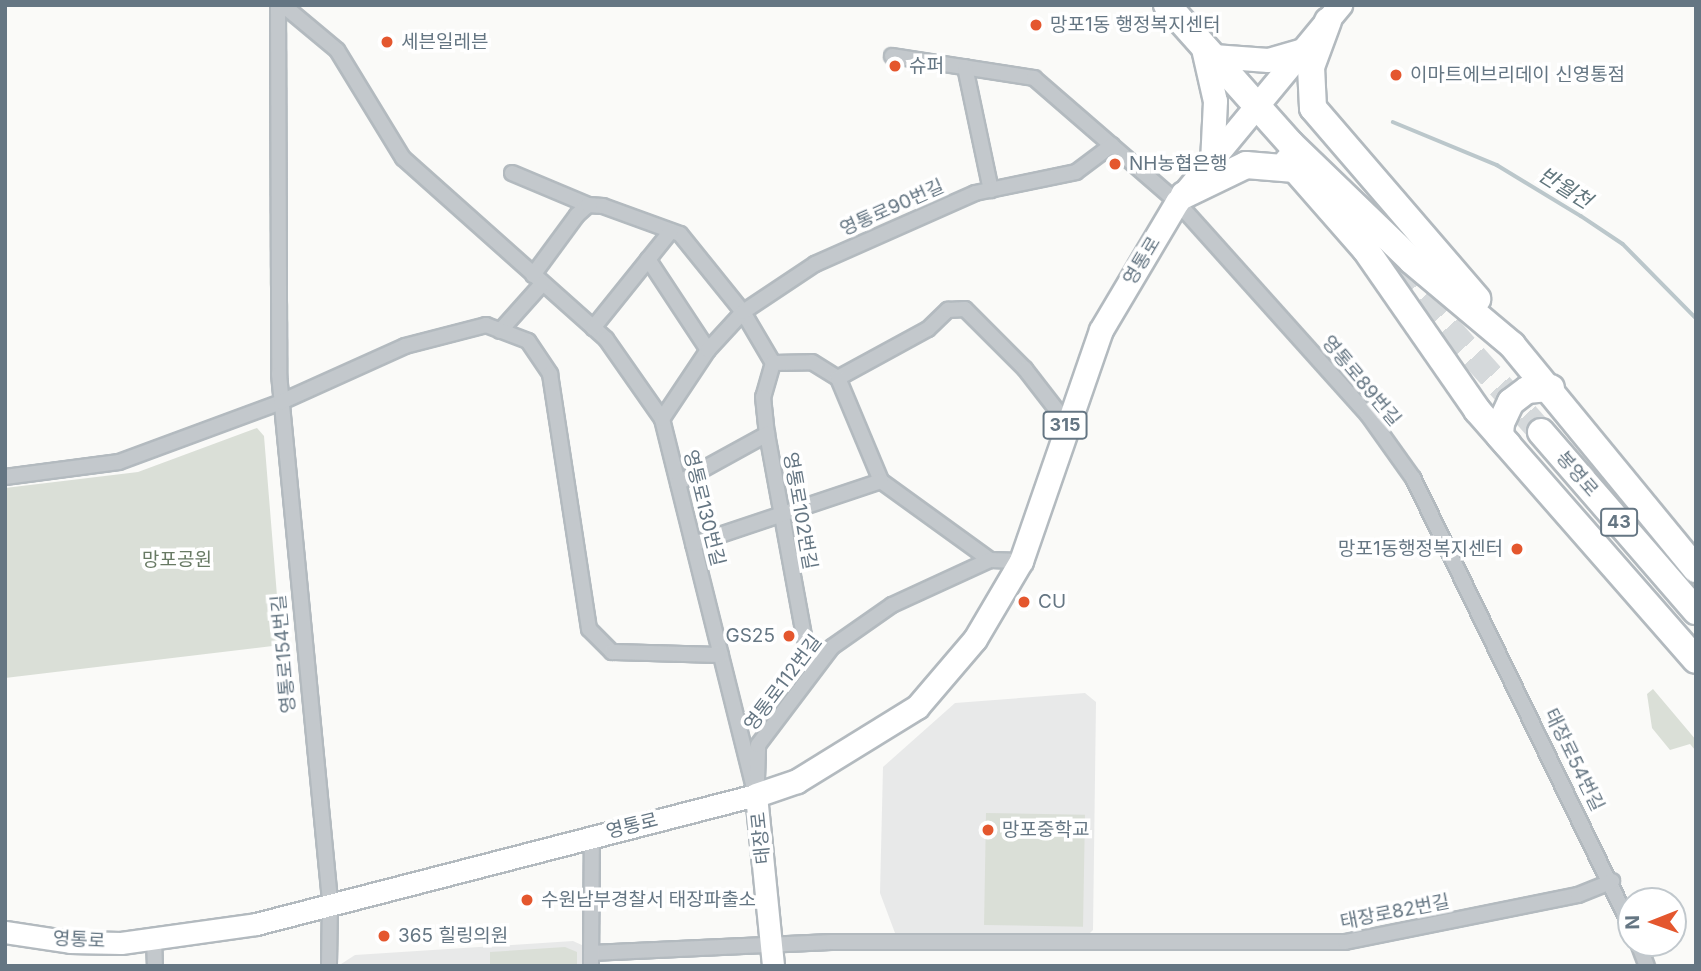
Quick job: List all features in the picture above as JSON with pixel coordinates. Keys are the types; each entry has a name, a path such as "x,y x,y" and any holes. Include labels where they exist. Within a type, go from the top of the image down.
{"highway":[{"path":"1167,5 1256,103 1412,261 1512,345"},
{"path":"1334,13 1311,67 1313,108 1551,388 1696,569"},
{"path":"1256,103 1268,141 1366,250 1514,453"},
{"path":"1181,198 1246,166 1295,169"},
{"path":"1551,388 1519,394 1503,412 1500,436 1696,660"},
{"name":"봉영로","path":"1541,432 1696,611"}],"main road":[{"name":"영통로","path":"5,932 70,942 154,939 256,924 330,901 757,795 797,781 917,707 975,639 1021,561 1066,422 1101,330 1181,198 1256,103 1334,13"},
{"path":"1212,162 1215,101 1207,50 1268,60 1304,50"},
{"name":"태장로","path":"757,795 772,956"}],"street":[{"name":"영통로130번길","path":"280,5 337,50 402,158 593,328 662,419 757,795"},
{"name":"영통로154번길","path":"280,5 281,402 330,901 329,966"},
{"path":"892,56 1034,78 1112,145 1181,198"},
{"path":"965,67 991,190"},
{"name":"영통로90번길","path":"662,419 709,350 744,312 815,264 896,225 991,190 1076,172 1112,145"},
{"path":"512,173 588,205 671,231 694,246 744,312 773,363 812,362 838,378 881,481 990,560 1021,561"},
{"name":"영통로89번길","path":"1181,198 1368,415 1413,478 1479,611"},
{"path":"500,331 588,205"},
{"path":"593,328 671,231"},
{"path":"648,259 709,350"},
{"path":"838,378 928,329 948,310 965,309 1026,369 1066,422"},
{"path":"5,477 119,462 281,402 405,346 486,325 528,341 550,374 589,629 612,653 721,654"},
{"name":"영통로102번길","path":"773,363 763,397 767,434 805,642 816,664"},
{"path":"678,483 767,434"},
{"path":"693,544 881,481"},
{"name":"영통로112번길","path":"757,795 758,745 816,664 870,618 990,560"},
{"name":"태장로54번길","path":"1479,611 1617,893"},
{"path":"591,959 592,836"},
{"name":"태장로82번길","path":"591,959 772,956 1097,944 1345,942 1578,895 1612,881"},
{"path":"154,939 155,966"}],"shaded area":[{"name":"망포중학교","path":"1085,693 1096,702 1093,930 1088,935 895,933 880,893 883,767 955,703"},
{"path":"573,941 584,946 584,966 338,966 355,955"}],"green space":[{"name":"망포공원","path":"257,428 264,436 281,645 5,678 5,488 138,472"},
{"path":"1653,689 1696,740 1695,750 1690,744 1670,750 1652,728 1647,694"},
{"path":"986,813 1085,815 1083,927 984,925"},
{"path":"565,947 577,952 577,966 490,966 490,952"}],"waterway":[{"name":"반월천","path":"1393,122 1497,165 1581,216 1623,244 1696,318"}],"tunnel":[{"path":"1370,240 1541,432"}],"place":[{"name":"망포1동 행정복지센터","path":"1036,25"},
{"name":"세븐일레븐","path":"387,42"},
{"name":"슈퍼","path":"895,66"},
{"name":"이마트에브리데이 신영통점","path":"1396,75"},
{"name":"NH농협은행","path":"1115,164"},
{"name":"망포1동행정복지센터","path":"1517,549"},
{"name":"CU","path":"1024,602"},
{"name":"GS25","path":"789,636"},
{"name":"망포중학교","path":"988,830"},
{"name":"수원남부경찰서 태장파출소","path":"527,900"},
{"name":"365 힐링의원","path":"384,936"}]}
